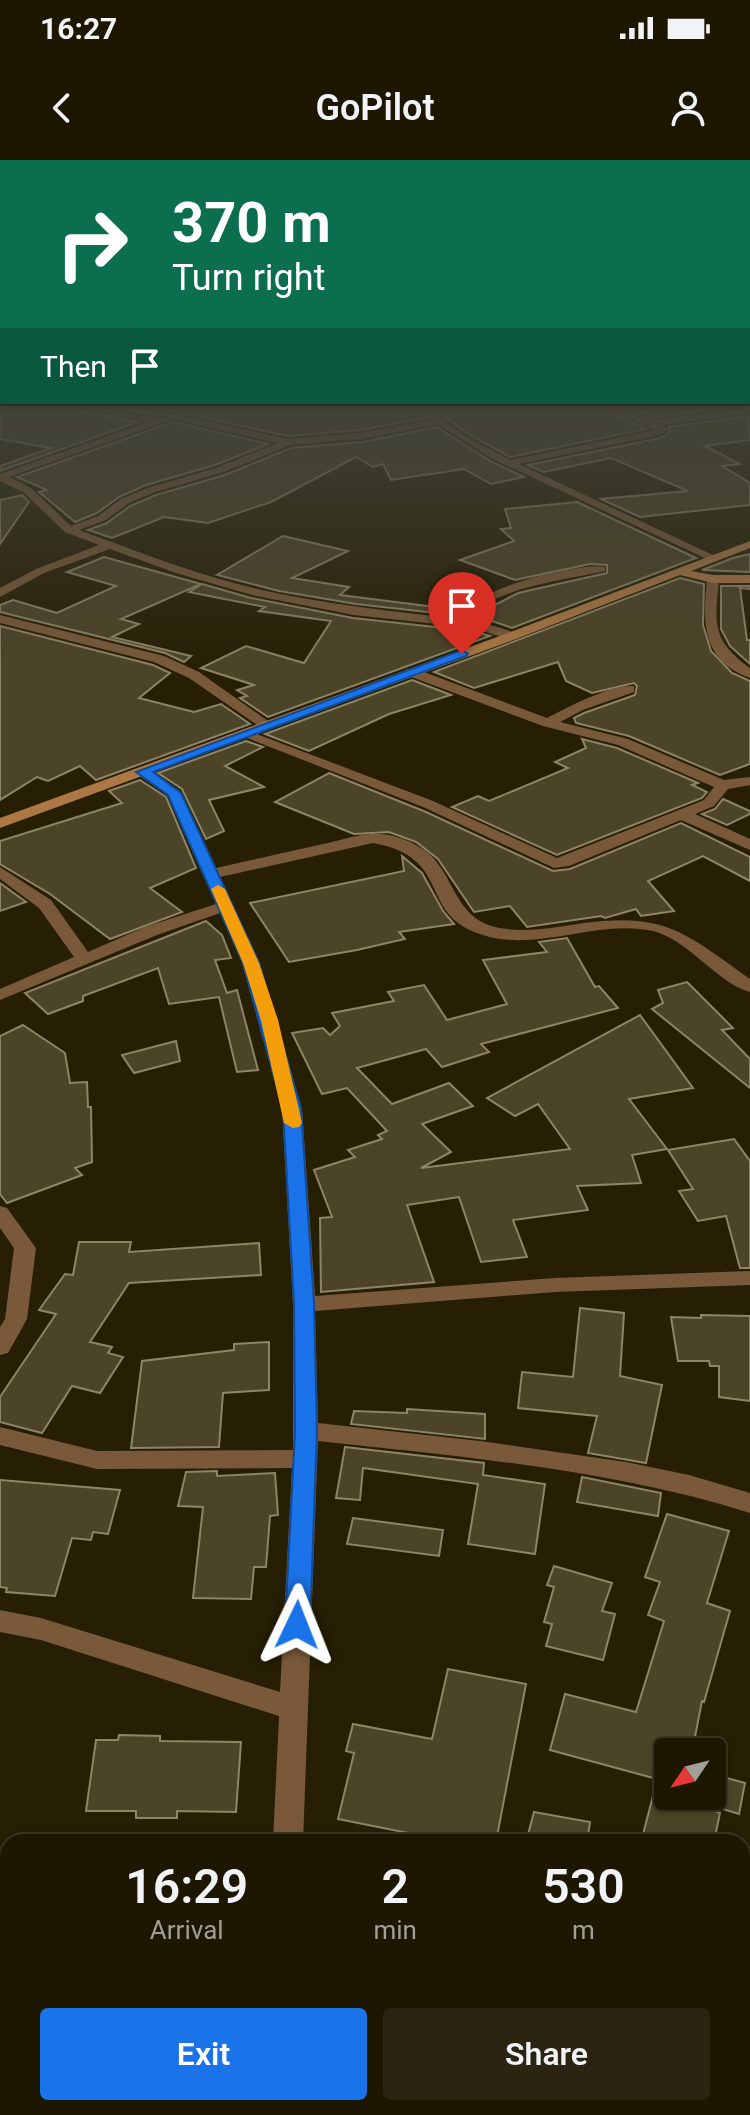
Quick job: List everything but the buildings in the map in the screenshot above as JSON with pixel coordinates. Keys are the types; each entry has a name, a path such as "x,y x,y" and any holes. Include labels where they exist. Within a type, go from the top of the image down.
{"main road":[{"path":"0,823 512,636 750,544"},
{"path":"676,571 713,579 750,579"}],"street":[{"path":"27,490 69,530 107,546 252,591 354,611 474,624 512,636"},
{"path":"69,530 102,518 125,501 150,490"},
{"path":"567,490 711,558"},
{"path":"0,593 40,571 107,546"},
{"path":"474,624 463,616 468,610 516,588 556,574 601,569"},
{"path":"713,579 708,628 714,644 750,674"},
{"path":"0,619 159,659 194,675 268,726"},
{"path":"411,672 548,723 623,742 722,785 750,781"},
{"path":"548,723 578,707 629,689"},
{"path":"244,734 428,804 554,863 563,863 709,803 718,795 722,785"},
{"path":"143,772 174,793 226,906 251,963 292,1109 304,1304 306,1431 288,1834"},
{"path":"682,815 707,823 750,845"},
{"path":"211,874 373,838 389,839 405,844 432,863 457,912 473,925 492,933 513,935 579,928 654,926 675,934 750,987"},
{"path":"0,872 45,904 84,959"},
{"path":"0,995 151,931 226,906"},
{"path":"0,1213 25,1248 16,1319 0,1347"},
{"path":"304,1304 555,1285 750,1278"},
{"path":"306,1431 494,1451 618,1470 723,1493 750,1503"},
{"path":"0,1436 97,1460 304,1459"},
{"path":"0,1621 41,1629 295,1709"}],"slow traffic":[{"path":"218,889 251,963 269,1020 293,1123"}],"route":[{"path":"297,1625 306,1431 304,1304 292,1109 251,963 174,793 143,772 462,654"}]}
